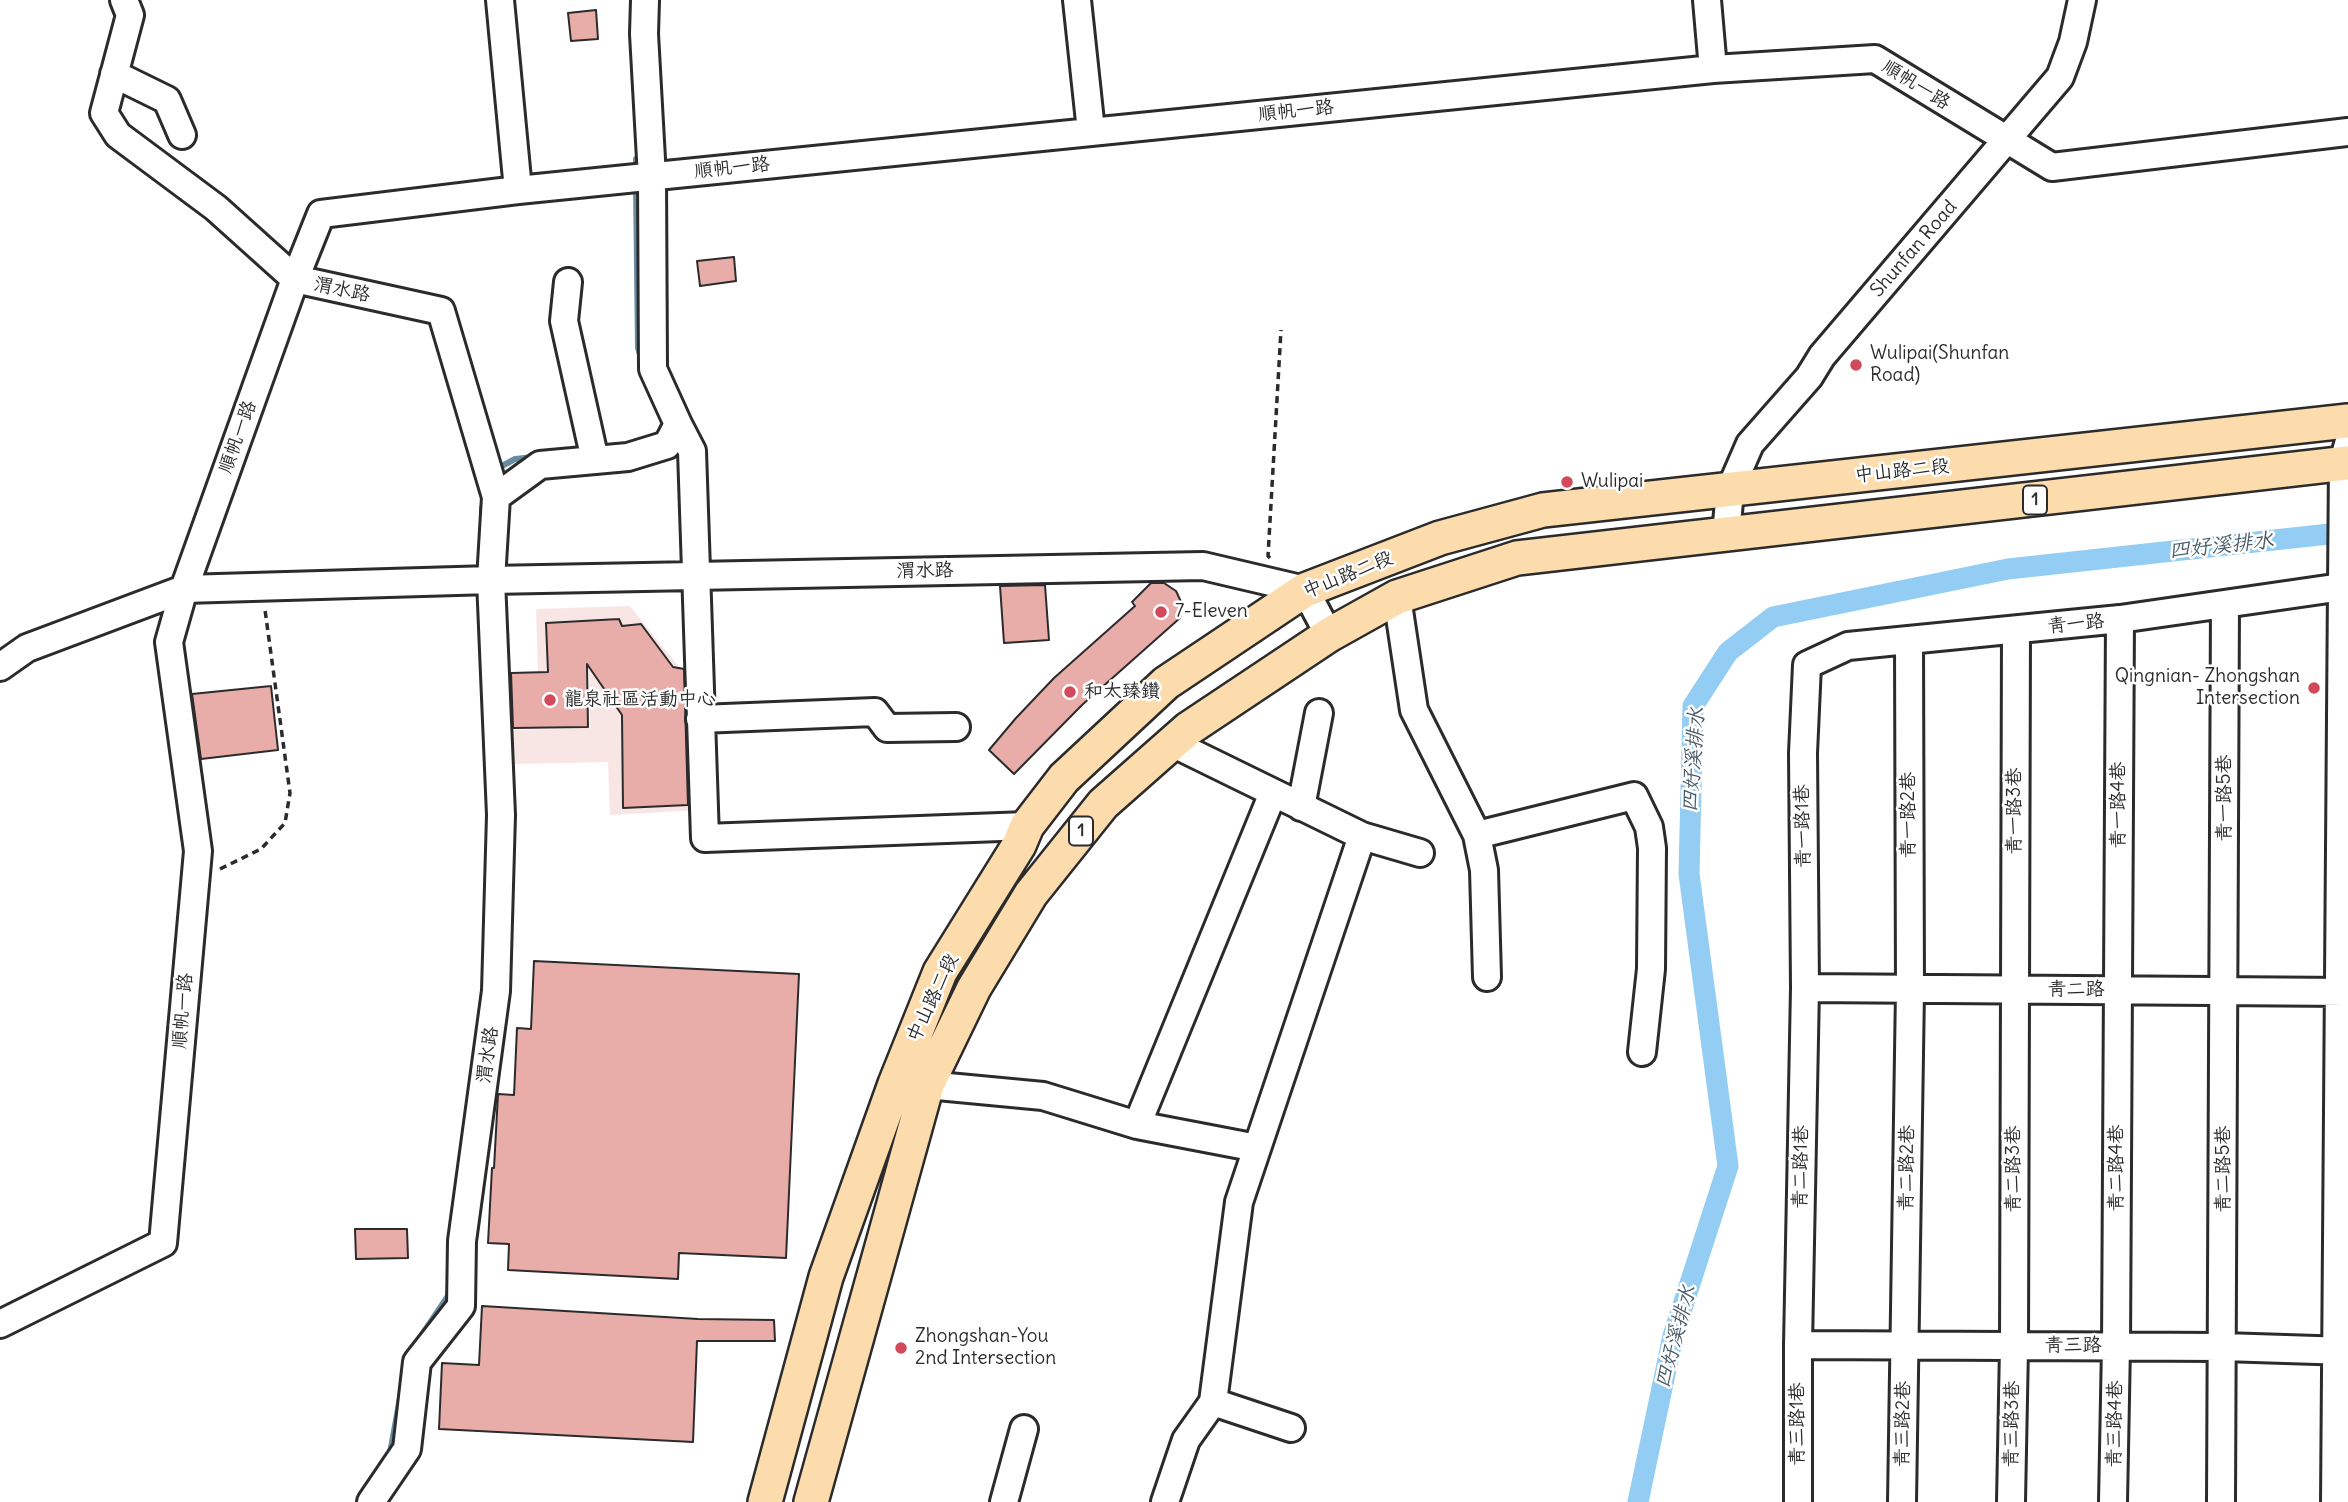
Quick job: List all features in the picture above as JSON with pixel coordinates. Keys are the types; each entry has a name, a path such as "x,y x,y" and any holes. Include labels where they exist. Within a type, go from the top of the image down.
{"main road":[{"name":"中山路二段","path":"765,1502 826,1277 895,1084 940,972 1019,845 1027,826 1065,778 1167,682 1306,590 1440,538 1543,510 2348,421"},
{"name":"中山路二段","path":"811,1502 927,1085 974,988 1031,894 1103,804 1188,729 1329,635 1397,597 1517,558 2346,457"}],"street":[{"name":"渭水路","path":"124,0 130,15 104,113 118,135 216,208 295,279 441,311 496,497 491,580 501,815 496,991 462,1241 461,1306 417,1362 407,1449 371,1502"},
{"path":"500,0 518,190"},
{"path":"645,0 644,34 652,177 653,369 692,451 705,838 1027,826"},
{"path":"1077,0 1091,131"},
{"path":"1707,0 1713,69"},
{"name":"Shunfan Road","path":"1726,534 1730,490 1751,444 1810,377 1822,356 2060,77 2073,41 2082,0"},
{"name":"順帆一路","path":"0,1324 163,1243 198,851 169,642 184,589 295,279 321,214 518,190 1713,69 1875,60 2052,167 2348,132"},
{"path":"114,74 167,100 182,135"},
{"path":"568,282 564,321 595,460"},
{"path":"496,497 540,465 628,457 667,445 678,424"},
{"path":"2335,1502 2342,1351 2346,457"},
{"name":"渭水路","path":"0,667 27,648 184,589 695,575 1203,566 1306,590"},
{"name":"青一路","path":"1807,665 1848,646 2120,619 2345,586"},
{"path":"1306,590 1329,635"},
{"path":"1397,597 1414,710 1477,835 1484,870 1487,977"},
{"name":"青一路5巷","path":"2225,605 2225,990"},
{"name":"青一路4巷","path":"2118,990 2120,619"},
{"name":"青一路3巷","path":"2014,991 2016,631"},
{"name":"青一路2巷","path":"1909,641 1910,990"},
{"name":"青一路1巷","path":"1805,988 1803,753 1807,665"},
{"path":"700,719 875,712 887,728 956,727"},
{"path":"1301,807 1320,713"},
{"path":"1172,743 1362,836 1420,853"},
{"path":"1137,1125 1273,793"},
{"path":"1477,835 1634,796 1649,827 1652,848 1651,969 1642,1052"},
{"path":"1166,1502 1186,1440 1213,1402 1239,1202 1362,836"},
{"name":"青二路","path":"1805,988 2344,992"},
{"name":"青二路1巷","path":"1798,1345 1805,988"},
{"name":"青二路2巷","path":"1904,1346 1910,990"},
{"name":"青二路4巷","path":"2116,1346 2118,990"},
{"name":"青二路5巷","path":"2221,1502 2225,990"},
{"name":"青二路3巷","path":"2014,991 2014,1346"},
{"path":"927,1085 1043,1096 1137,1125 1257,1148"},
{"name":"青三路","path":"1798,1345 2223,1347 2342,1351"},
{"name":"青三路1巷","path":"1798,1345 1798,1502"},
{"name":"青三路2巷","path":"1902,1502 1904,1346"},
{"name":"青三路3巷","path":"2011,1502 2014,1346"},
{"name":"青三路4巷","path":"2113,1502 2116,1346"},
{"path":"1213,1402 1291,1428"},
{"path":"1004,1502 1024,1429"}],"path":[{"path":"1277,565 1268,556 1281,330"},
{"path":"195,881 261,849 285,823 290,793 261,587"}],"shaded area":[{"path":"630,606 679,667 687,668 698,810 610,815 608,762 512,764 511,730 590,728 589,669 538,671 536,609"}],"building":[{"path":"596,10 598,39 571,41 568,13"},
{"path":"734,257 736,281 700,286 697,261"},
{"name":"和太臻鑽","path":"1151,583 1164,583 1176,591 1183,606 1180,618 1082,705 1014,774 989,750 1054,678 1135,606 1132,602"},
{"path":"1045,585 1049,640 1004,643 1000,586"},
{"path":"619,619 622,626 641,624 673,667 684,669 688,805 623,808 622,715 587,664 588,727 513,728 511,673 548,672 546,623"},
{"path":"271,686 278,750 201,759 192,694"},
{"path":"534,961 799,974 786,1258 679,1253 678,1279 508,1270 509,1244 488,1243 498,1094 514,1095 517,1028 531,1029"},
{"path":"355,1229 407,1229 408,1258 356,1259"},
{"path":"482,1306 698,1319 774,1320 775,1341 697,1341 693,1442 439,1429 442,1363 479,1365"}],"waterway":[{"path":"636,159 636,173"},
{"path":"636,184 638,348 642,361"},
{"path":"498,472 500,467 515,459 534,457"},
{"path":"482,525 482,508 485,501"},
{"name":"四好溪排水","path":"1638,1502 1673,1336 1728,1166 1689,874 1693,706 1728,652 1773,617 2008,569 2348,532"},
{"path":"411,1351 448,1296 449,1289"},
{"path":"390,1453 400,1398"}],"place":[{"name":"Wulipai(Shunfan Road)","path":"1856,365"},
{"name":"Wulipai","path":"1567,482"},
{"name":"7-Eleven","path":"1161,612"},
{"name":"Qingnian- Zhongshan Intersection","path":"2314,688"},
{"name":"和太臻鑽","path":"1070,692"},
{"name":"龍泉社區活動中心","path":"550,700"},
{"name":"Zhongshan-You 2nd Intersection","path":"901,1348"}]}
